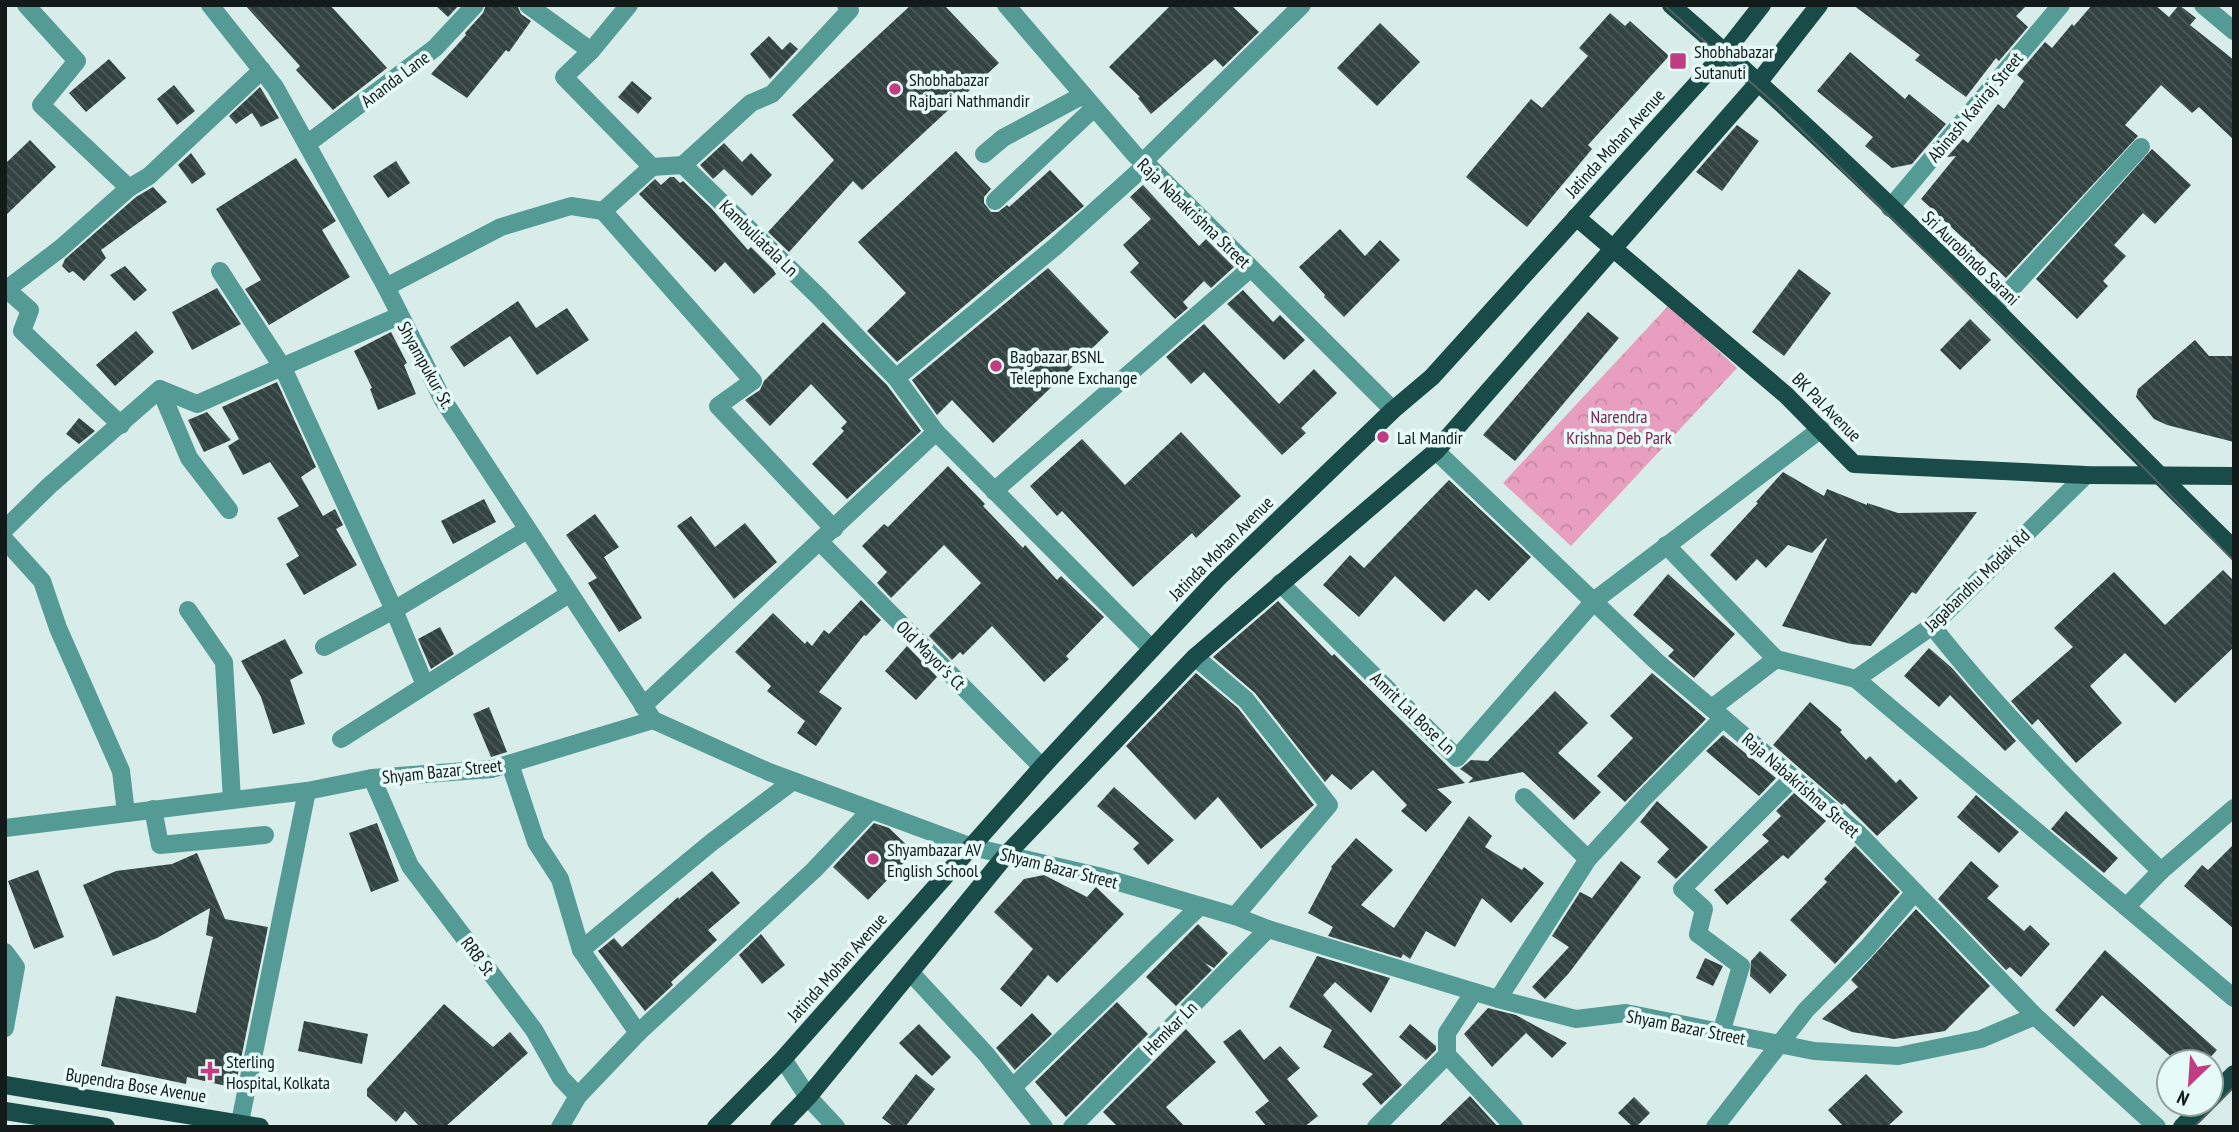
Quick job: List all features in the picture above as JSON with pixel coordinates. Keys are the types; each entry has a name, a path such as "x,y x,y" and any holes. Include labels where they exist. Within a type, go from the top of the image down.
{"main road":[{"name":"Sri Aurobindo Sarani","path":"1671,5 1725,52 1994,308 2156,474 2234,549"},
{"name":"Jatinda Mohan Avenue","path":"716,1127 783,1059 1042,767 1217,579 1393,410 1432,377 1725,52 1762,5"},
{"path":"779,1127 808,1097 1006,855 1195,657 1436,451 1758,83 1819,5"},
{"name":"BK Pal Avenue","path":"1577,217 1787,395 1854,464 2085,475 2234,476"},
{"name":"Bupendra Bose Avenue","path":"5,1085 260,1127"},
{"path":"5,1111 106,1127"}],"street":[{"path":"26,5 78,61 41,105 129,188"},
{"name":"Shyampukur St.","path":"210,5 275,88 386,287 443,400 648,713"},
{"name":"Ananda Lane","path":"307,144 435,48 475,5"},
{"path":"528,5 592,51"},
{"path":"629,5 592,51 564,77 652,167"},
{"path":"603,211 652,167 683,165 751,103 772,94 850,10 846,5"},
{"name":"Raja Nabakrishna Street","path":"1006,5 1136,156 1146,162 1393,410"},
{"path":"896,378 1056,246 1146,162 1302,5"},
{"name":"Abinash Kaviraj Street","path":"1890,208 2061,5"},
{"path":"2203,5 2234,31"},
{"path":"121,425 22,331 30,310 6,288 61,248 129,188 149,176 262,70"},
{"path":"984,154 1003,138 1088,101"},
{"path":"995,201 1088,101"},
{"path":"1994,308 2141,147"},
{"name":"Kambuliatala Ln","path":"683,165 819,297 896,378 936,432 1152,649"},
{"path":"386,287 502,227 571,206 603,211 753,381 718,406 834,529"},
{"path":"995,491 1251,268"},
{"path":"219,271 283,368 394,610 425,685"},
{"path":"160,390 197,404 399,316"},
{"path":"5,530 49,486 160,390"},
{"path":"160,390 189,458 229,510"},
{"path":"1595,600 1821,429"},
{"path":"648,713 820,542 936,432"},
{"name":"Raja Nabakrishna Street","path":"1436,451 1656,661 1857,833 2035,1016 2157,1127"},
{"name":"Jagabandhu Modak Rd","path":"1857,679 1932,626 2085,475"},
{"path":"324,647 394,610 527,530"},
{"path":"5,540 42,581 58,628 121,771 126,813"},
{"name":"Old Mayor's Ct","path":"820,542 1042,767"},
{"path":"1666,545 1776,659 1857,679 2234,998"},
{"name":"Amrit Lal Bose Ln","path":"1280,583 1457,758 1595,600"},
{"path":"341,739 569,594"},
{"path":"188,610 224,662 232,800"},
{"path":"1932,626 1983,689 2094,807 2161,871"},
{"path":"1195,657 1246,700 1329,805 1235,916"},
{"path":"1498,999 1588,859 1718,713 1776,659"},
{"name":"Shyam Bazar Street","path":"5,828 307,791 372,779 492,769 648,713 793,781 972,847 1098,876 1199,908 1235,916 1268,929 1474,992 1576,1019 1626,1013 1814,1051 1898,1056 1981,1039 2035,1016"},
{"path":"510,764 536,842 560,878 581,950 638,1033"},
{"path":"1721,1032 1741,966 1698,934 1704,909 1682,889 1793,778"},
{"name":"RRB St","path":"372,779 410,866 534,1030 561,1078 578,1096"},
{"path":"581,950 712,842 793,781"},
{"path":"239,1125 307,791"},
{"path":"1524,797 1588,859"},
{"path":"2126,907 2161,871 2234,808"},
{"path":"153,809 160,845 265,835"},
{"path":"560,1127 578,1096 638,1033 814,870 870,811"},
{"path":"1715,1127 1806,1010 1868,947 1915,892"},
{"path":"1013,1087 1199,908"},
{"name":"Hemkar Ln","path":"1072,1127 1268,929"},
{"path":"5,952 16,967 5,1028"},
{"path":"911,973 986,1054 1044,1127"},
{"path":"1474,992 1447,1033 1447,1055 1514,1127"},
{"path":"1376,1127 1447,1055"},
{"path":"783,1059 808,1097 836,1127"}],"green space":[{"name":"Narendra Krishna Deb Park","path":"1669,305 1737,368 1571,546 1503,483"}],"building":[{"path":"245,5 330,5 387,68 333,110 296,70 300,66"},
{"path":"435,5 459,5 448,17"},
{"path":"486,5 517,5 521,14 531,21 509,52 506,50 467,98 431,74 466,35"},
{"name":"Shobhabazar Rajbari Nathmandir","path":"911,5 944,5 999,63 862,190 853,181 789,252 768,232 834,160 792,115"},
{"path":"1171,5 1231,5 1259,32 1223,67 1215,59 1151,114 1138,98 1140,97 1109,67"},
{"path":"1853,5 2027,5 2016,16 2028,27 1999,61 1996,58 1966,97 1915,60 1920,55"},
{"path":"2092,5 2155,5 2169,17 2179,5 2196,18 2190,25 2234,60 2234,140 2199,107 2192,113 2161,85 2125,125 2138,136 2006,278 1921,199 1956,156 1947,157 1963,139 1968,143 1998,104 2004,109 2024,81 2017,75 2045,42 2052,48"},
{"path":"1610,13 1625,26 1630,21 1669,56 1588,145 1592,149 1527,227 1466,177 1531,99 1542,108 1588,56 1579,48"},
{"path":"1380,23 1420,62 1377,106 1337,68"},
{"path":"769,36 782,50 790,42 798,49 770,79 750,54"},
{"path":"1850,52 1905,99 1909,94 1946,124 1912,164 1892,168 1865,146 1873,137 1817,91"},
{"path":"109,59 126,78 86,112 69,93"},
{"path":"632,81 652,98 638,114 618,97"},
{"path":"174,85 195,111 177,125 157,99"},
{"path":"260,87 279,118 261,127 252,113 236,124 229,116"},
{"path":"1737,125 1759,141 1722,191 1696,172"},
{"path":"30,140 56,167 5,216 5,164"},
{"path":"724,143 742,162 751,153 772,175 752,196 724,169 713,179 700,165"},
{"path":"2152,149 2191,185 2155,224 2143,213 2114,245 2126,256 2103,281 2108,286 2077,319 2036,279"},
{"path":"956,151 991,189 984,197 984,203 991,212 998,212 1007,205 1009,207 1050,170 1084,206 897,362 867,331 906,293 858,242"},
{"path":"191,153 206,174 192,184 178,165"},
{"path":"296,158 336,221 322,230 350,277 269,325 245,289 261,280 216,209"},
{"path":"396,161 410,183 388,198 373,176"},
{"path":"670,177 680,183 683,181 748,250 751,247 773,269 776,274 754,294 725,262 715,272 639,194 655,179 661,185"},
{"path":"1143,185 1199,246 1206,239 1234,267 1211,288 1204,281 1183,302 1188,308 1175,319 1130,272 1139,263 1123,245 1151,219 1130,197"},
{"path":"153,187 167,202 101,250 106,258 84,281 62,266 65,259 136,197"},
{"path":"1340,229 1365,256 1380,240 1400,260 1344,317 1299,267"},
{"path":"125,266 147,290 134,301 110,275"},
{"path":"1048,268 1109,332 993,443 952,400 937,415 912,380"},
{"path":"1799,269 1831,293 1784,356 1752,332"},
{"path":"217,288 241,324 192,350 172,312"},
{"path":"1243,290 1273,322 1280,315 1305,340 1284,360 1227,304"},
{"path":"518,301 536,328 567,308 589,340 537,375 510,336 464,367 450,347"},
{"path":"1588,312 1619,338 1515,461 1483,435"},
{"path":"1970,319 1991,340 1960,370 1940,350"},
{"path":"823,322 887,385 921,431 847,499 812,464 844,431 841,428 847,422 811,384 770,426 745,400 760,390 764,381"},
{"path":"1204,324 1279,404 1314,369 1337,393 1301,428 1306,433 1282,455 1204,372 1191,384 1166,357"},
{"path":"136,331 154,352 115,386 96,365"},
{"path":"391,332 407,363 404,365 416,394 378,410 370,389 372,388 354,351"},
{"path":"2195,340 2209,356 2234,356 2234,442 2167,425 2154,419 2136,397 2138,389"},
{"path":"277,382 316,467 301,477 323,516 335,509 343,525 336,529 357,565 304,595 286,564 299,556 277,518 299,506 270,462 243,475 228,446 239,439 222,407"},
{"path":"207,412 231,440 204,452 188,420"},
{"path":"79,418 95,431 79,444 66,434"},
{"path":"1181,432 1241,496 1196,538 1192,533 1133,587 1062,511 1057,516 1030,486 1082,439 1125,485"},
{"path":"948,466 1023,548 1025,545 1057,580 1061,576 1104,617 1066,656 1069,659 1044,682 992,626 963,655 960,652 952,660 929,636 981,583 944,545 891,598 877,583 887,572 862,546 884,524 888,527"},
{"path":"1783,472 1824,496 1827,489 1867,505 1898,513 1977,512 1916,594 1912,592 1871,646 1851,644 1782,626 1826,538 1812,553 1788,545 1766,568 1757,559 1736,581 1710,555"},
{"path":"1449,480 1531,557 1489,601 1476,589 1444,622 1395,576 1359,617 1323,585 1350,555 1364,568"},
{"path":"484,499 496,522 453,544 441,521"},
{"path":"595,514 619,547 604,557 642,618 619,632 588,583 597,578 566,535"},
{"path":"691,516 715,547 745,523 777,562 734,599 677,526"},
{"path":"2223,570 2234,581 2234,647 2175,703 2125,653 2090,686 2122,723 2076,763 2038,719 2032,725 2011,701 2073,647 2054,628 2114,572 2165,625"},
{"path":"1668,574 1735,634 1694,678 1668,656 1674,650 1633,615"},
{"path":"861,600 881,620 864,635 819,692 842,708 816,746 797,733 805,721 767,691 771,686 735,652 773,613 805,644 807,641 812,646 824,630 829,634"},
{"path":"1278,601 1465,783 1437,789 1452,802 1426,832 1401,811 1407,805 1373,770 1351,790 1332,774 1325,782 1255,693 1213,657"},
{"path":"440,627 454,654 431,669 418,639"},
{"path":"285,639 303,673 290,680 305,724 273,734 261,697 241,661"},
{"path":"907,646 937,677 916,700 885,671"},
{"path":"1929,648 1952,668 2016,741 2005,751 1950,695 1939,707 1904,676"},
{"path":"1196,673 1238,708 1314,805 1261,849 1218,797 1195,820 1126,746"},
{"path":"1652,673 1706,719 1625,802 1597,776 1633,738 1610,716"},
{"path":"1555,691 1588,723 1558,753 1601,792 1574,820 1523,772 1468,783 1473,778 1460,769 1471,760 1488,761"},
{"path":"1810,702 1842,730 1840,732 1866,760 1870,756 1896,783 1900,779 1918,798 1877,836 1844,803 1842,805 1773,745"},
{"path":"489,707 507,752 491,757 473,714"},
{"path":"1723,735 1776,778 1759,796 1706,751"},
{"path":"1114,787 1174,840 1148,865 1133,849 1139,843 1097,806"},
{"path":"1794,793 1826,821 1788,859 1783,855 1727,905 1714,890 1769,841 1762,835 1781,816 1776,811"},
{"path":"1976,795 2019,832 1999,853 1957,817"},
{"path":"1657,801 1708,847 1676,879 1657,862 1669,849 1640,822"},
{"path":"2066,811 2118,858 2104,873 2051,829"},
{"path":"1469,816 1492,836 1485,847 1522,870 1524,867 1544,883 1511,923 1482,898 1455,947 1426,931 1410,959 1403,954 1401,958 1328,936 1333,927 1308,913 1331,867 1356,838 1393,870 1361,905 1394,928"},
{"path":"377,823 399,881 371,892 349,833"},
{"name":"Shyambazar AV English School","path":"874,823 889,828 914,852 868,900 833,867"},
{"path":"2234,844 2234,929 2184,886 2202,865 2208,870"},
{"path":"1855,846 1900,892 1835,964 1790,920 1827,882 1824,879"},
{"path":"197,853 225,919 268,927 235,1088 187,1077 186,1084 101,1066 116,996 196,1013 213,937 206,935 210,908 157,938 113,956 83,885 116,871 172,864"},
{"path":"1621,861 1641,877 1569,973 1545,999 1532,987 1569,947 1552,936 1580,892 1592,898"},
{"path":"1971,861 1999,886 1987,898 2024,931 2030,925 2050,944 2021,977 2010,967 2006,970 1938,899"},
{"path":"38,870 64,937 34,949 8,881"},
{"path":"712,871 740,903 708,930 717,940 671,982 673,985 645,1011 598,951 614,938 622,947"},
{"path":"1044,875 1087,897 1096,887 1124,914 1057,983 1048,975 1021,1007 1000,989 1033,949 994,912 1024,879"},
{"path":"1916,909 1990,986 1945,1031 1894,1039 1852,1032 1822,1019 1858,987 1851,980"},
{"path":"1198,924 1228,953 1214,968 1205,963 1212,970 1176,1006 1146,977"},
{"path":"761,934 785,965 762,984 739,955"},
{"path":"2105,950 2215,1048 2161,1048 2102,995 2074,1027 2055,1010"},
{"path":"1760,951 1787,975 1770,994 1750,976 1751,961"},
{"path":"1317,956 1390,978 1371,1013 1335,982 1323,995 1402,1085 1381,1105 1362,1084 1373,1074 1323,1047 1332,1030 1289,1007"},
{"path":"1705,958 1723,966 1713,986 1696,978"},
{"path":"1117,1002 1148,1034 1066,1117 1035,1082"},
{"path":"444,1004 493,1047 510,1032 528,1053 445,1127 420,1127 405,1111 396,1122 367,1096 367,1089"},
{"path":"1488,1008 1516,1015 1567,1043 1552,1058 1526,1033 1492,1067 1464,1034"},
{"path":"1032,1013 1052,1034 1015,1070 996,1048"},
{"path":"304,1021 368,1034 362,1064 298,1051"},
{"path":"919,1024 951,1057 932,1076 899,1043"},
{"path":"1410,1024 1436,1046 1436,1050 1426,1060 1399,1037"},
{"path":"1186,1029 1216,1062 1166,1107 1185,1127 1118,1127 1103,1112"},
{"path":"1240,1029 1264,1060 1280,1046 1300,1068 1287,1079 1318,1116 1304,1127 1267,1127 1255,1112 1269,1101 1223,1042"},
{"path":"916,1074 935,1089 905,1127 894,1127 882,1118"},
{"path":"1866,1074 1903,1112 1887,1127 1844,1127 1828,1110"},
{"path":"1470,1096 1498,1127 1438,1127"},
{"path":"1634,1097 1650,1113 1636,1127 1618,1113"}],"tram line":[{"path":"1664,5 1775,104 2091,413 2234,561"},
{"path":"2194,1127 2234,1087"}],"place":[{"name":"Shobhabazar Sutanuti","path":"1678,61"},
{"name":"Shobhabazar Rajbari Nathmandir","path":"895,89"},
{"name":"Bagbazar BSNL Telephone Exchange","path":"996,366"},
{"name":"Lal Mandir","path":"1383,437"},
{"name":"Shyambazar AV English School","path":"873,859"},
{"name":"Sterling Hospital, Kolkata","path":"210,1071"}]}
